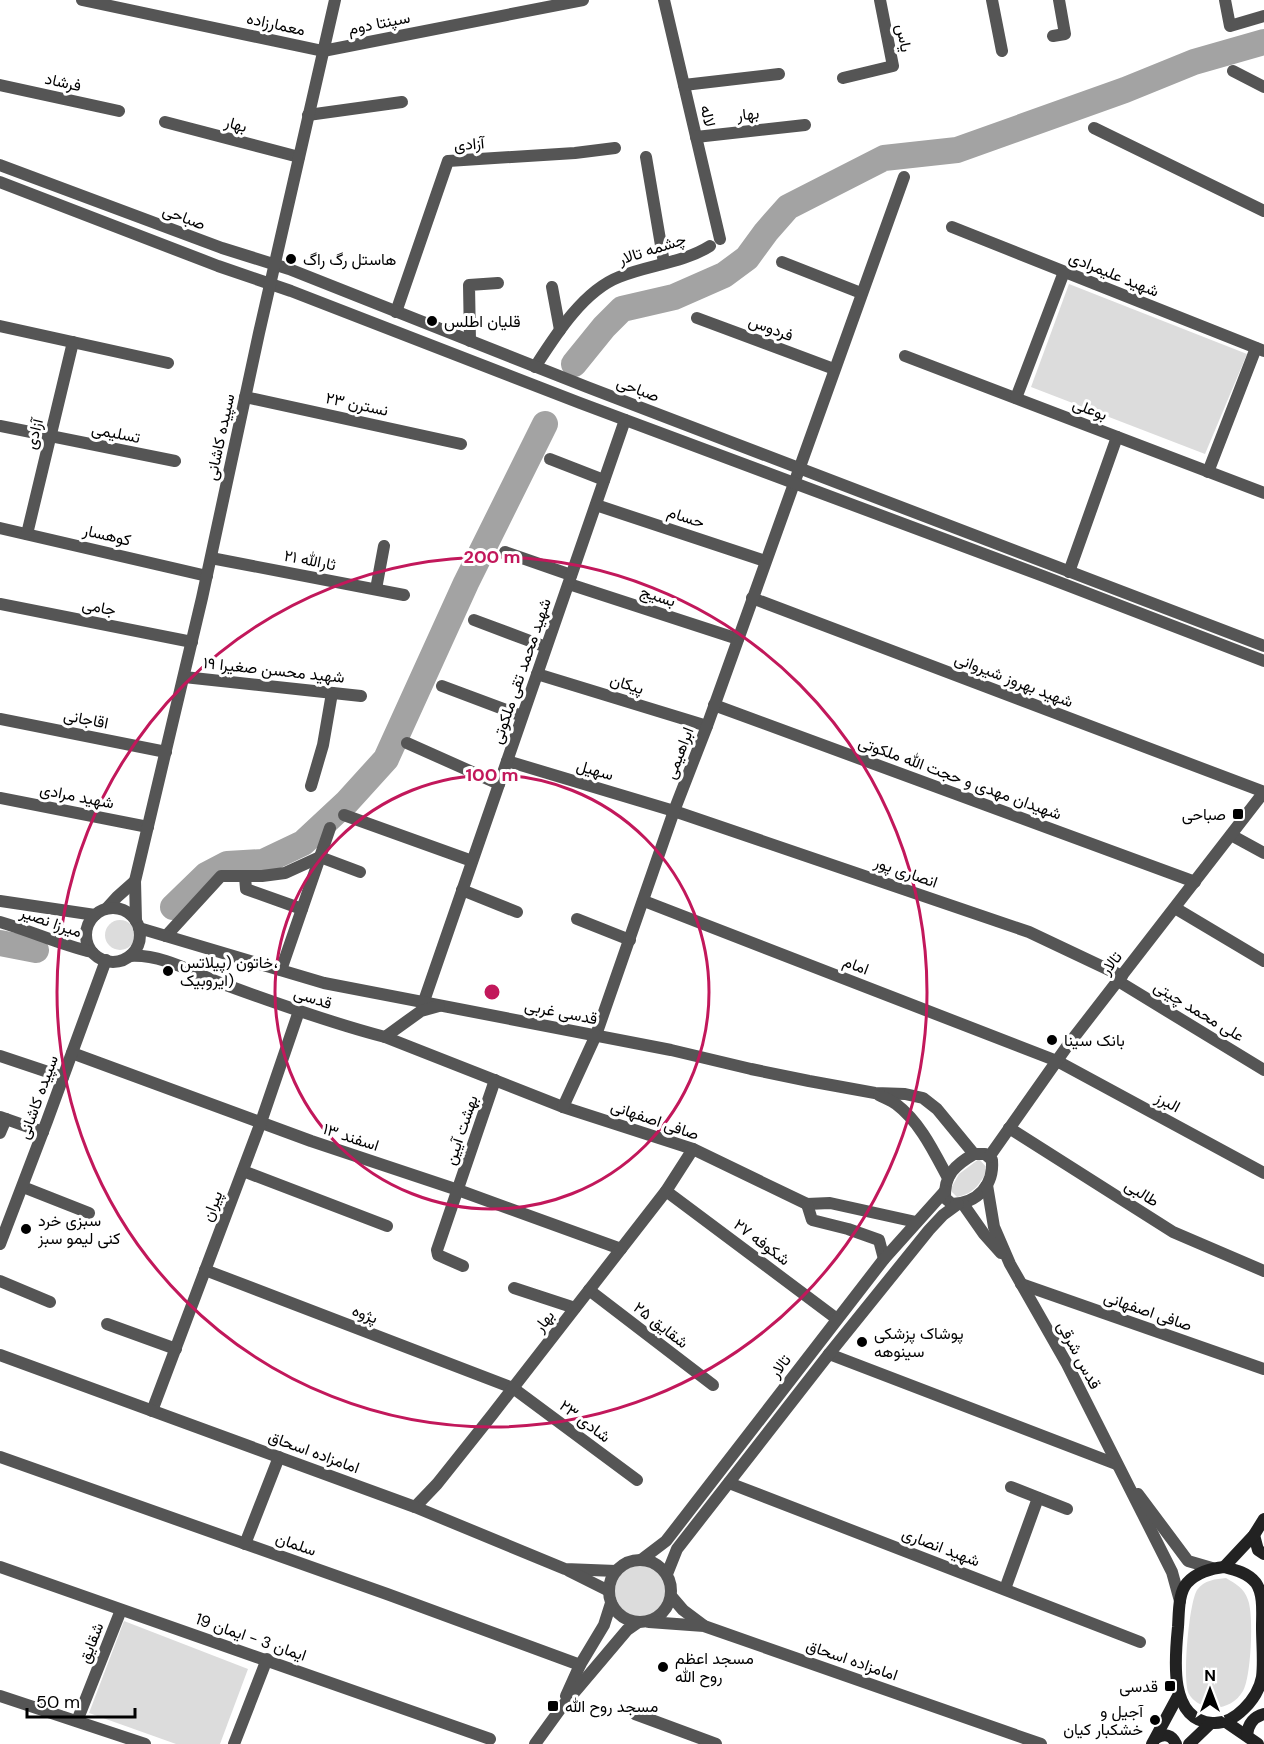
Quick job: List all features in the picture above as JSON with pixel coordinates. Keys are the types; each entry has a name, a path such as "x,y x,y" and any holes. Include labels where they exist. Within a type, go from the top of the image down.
{"main road":[{"path":"1218,1567 1241,1571 1263,1592 1263,1680 1256,1694 1242,1711 1226,1722 1211,1723 1195,1718 1185,1709 1179,1694 1176,1655 1180,1601 1186,1584 1199,1575 1218,1567 1254,1536 1264,1519"},
{"path":"1254,1536 1258,1550 1264,1554"},
{"path":"1154,1741 1179,1694"},
{"path":"1247,1735 1252,1720 1264,1714"},
{"path":"1226,1722 1258,1744"},
{"path":"1189,1744 1211,1723"},
{"path":"1154,1741 1161,1735 1167,1735 1176,1744"}],"street":[{"name":"معمارزاده","path":"82,0 323,51"},
{"name":"سپیده کاشانی","path":"137,925 135,881 207,576 334,0"},
{"name":"سپنتا دوم","path":"323,51 583,0"},
{"name":"لاله","path":"664,0 696,137 715,243"},
{"name":"یاس","path":"843,78 893,66 880,0"},
{"path":"992,0 1002,51"},
{"path":"1053,36 1065,34 1059,0"},
{"path":"1224,0 1230,26 1264,16"},
{"path":"1233,71 1264,87"},
{"path":"684,85 779,74"},
{"name":"فرشاد","path":"0,85 119,111"},
{"path":"308,115 402,102"},
{"name":"بهار","path":"165,122 299,157"},
{"name":"بهار","path":"696,137 804,124"},
{"path":"1094,128 1264,211"},
{"name":"آزادی","path":"396,312 448,161 575,153 615,148"},
{"path":"646,157 664,263"},
{"name":"صباحی","path":"0,165 222,249 275,265 1264,646"},
{"name":"ابراهیمی","path":"563,1107 596,1035 674,811 707,726 904,177"},
{"name":"صباحی","path":"0,182 1264,661"},
{"name":"شهید علیمرادی","path":"952,226 1260,349"},
{"name":"چشمه تالار","path":"535,367 560,330 593,294 617,278 705,249 715,243"},
{"path":"782,261 861,293"},
{"path":"1016,399 1064,272"},
{"path":"470,341 469,285 498,283"},
{"path":"552,287 560,330"},
{"name":"فردوس","path":"697,318 834,369"},
{"path":"0,326 168,363"},
{"name":"آزادی","path":"27,534 74,342"},
{"path":"1208,472 1260,349"},
{"name":"بوعلی","path":"905,356 1264,494"},
{"name":"نسترن ۲۳","path":"245,397 461,444"},
{"name":"شهید محمد تقی ملکوتی","path":"423,1001 626,420"},
{"name":"تسلیمی","path":"0,426 176,461"},
{"path":"1070,572 1117,437"},
{"path":"550,459 604,480"},
{"name":"حسام","path":"596,505 765,561"},
{"name":"کوهسار","path":"0,528 207,576"},
{"path":"376,589 384,546"},
{"name":"بسیج","path":"505,552 570,580 738,639"},
{"name":"ثارالله ۲۱","path":"211,558 404,595"},
{"name":"شهید بهروز شیروانی","path":"752,598 1264,792"},
{"name":"جامی","path":"0,604 192,642"},
{"path":"474,620 546,647"},
{"name":"پیکان","path":"537,674 707,726"},
{"name":"شهید محسن صغیرا ۱۹","path":"184,676 361,696"},
{"path":"442,686 522,716"},
{"path":"311,786 323,745 332,693"},
{"name":"شهیدان مهدی و حجت الله ملکوتی","path":"714,705 1195,882"},
{"name":"اقاجانی","path":"0,718 166,752"},
{"path":"406,743 499,784"},
{"name":"سهیل","path":"507,761 674,811"},
{"name":"تالار","path":"989,1157 1057,1061 1264,792"},
{"name":"شهید مرادی","path":"0,798 148,828"},
{"name":"انصاری پور","path":"674,811 1029,932 1120,978"},
{"path":"344,815 472,861"},
{"path":"280,970 330,828"},
{"path":"1231,836 1264,853"},
{"path":"166,936 221,876 245,877 285,873 320,857 360,872"},
{"path":"245,877 246,890 302,909"},
{"path":"107,908 127,912 137,925 138,943 130,956 122,960 105,960 92,952 87,943 86,933 88,923 94,915 107,908 135,881"},
{"path":"462,890 517,912"},
{"name":"میرزا نصیر","path":"0,901 94,915"},
{"name":"امام","path":"644,901 1057,1061"},
{"path":"1175,908 1264,961"},
{"path":"577,919 630,940"},
{"name":"میرزا نصیر","path":"0,922 70,947 92,952"},
{"name":"قدسی غربی","path":"137,925 166,936 324,983 596,1035 875,1093 906,1094 923,1098 937,1109 974,1154"},
{"name":"قدسی","path":"130,956 144,955 175,964 223,984 300,1011 385,1037"},
{"name":"سپیده کاشانی","path":"0,1242 5,1215 23,1187 105,960"},
{"name":"علی محمد چیتی","path":"1120,978 1264,1070"},
{"path":"385,1037 421,1011 442,1005"},
{"name":"پیران","path":"152,1411 243,1171 300,1011"},
{"name":"صافی اصفهانی","path":"385,1037 563,1107 693,1149 807,1204 830,1203 916,1222"},
{"name":"اسفند ۱۳","path":"72,1053 621,1249"},
{"path":"0,1056 63,1077"},
{"name":"البرز","path":"1057,1061 1264,1173"},
{"name":"بهشت آیین","path":"463,1266 438,1255 437,1250 495,1080"},
{"name":"قدسی غربی","path":"875,1093 896,1104 915,1123 948,1178"},
{"path":"0,1133 3,1118 43,1132"},
{"name":"طالبی","path":"1009,1128 1173,1232 1264,1271"},
{"name":"بهار","path":"415,1507 437,1484 621,1249 666,1191 693,1149"},
{"path":"974,1154 985,1154 989,1157 992,1160 993,1171 987,1185 977,1197 961,1204 952,1204 945,1198 944,1187 950,1173 961,1161 974,1154"},
{"path":"243,1171 387,1226"},
{"name":"قدس شرقی","path":"987,1185 994,1227 1010,1264 1067,1364 1172,1572 1180,1601"},
{"path":"23,1187 89,1213"},
{"name":"شکوفه ۲۷","path":"666,1191 837,1319"},
{"name":"تالار","path":"641,1560 672,1533 884,1259 945,1191"},
{"path":"807,1204 812,1220 848,1228 879,1240 884,1259"},
{"name":"تالار","path":"667,1574 677,1550 829,1354 929,1230 943,1215 961,1204"},
{"name":"قدس شرقی","path":"961,1204 1010,1264"},
{"name":"پژوه","path":"205,1270 513,1388"},
{"path":"0,1281 50,1302"},
{"name":"صافی اصفهانی","path":"1021,1284 1264,1368"},
{"path":"514,1288 575,1308"},
{"name":"شقایق ۲۵","path":"589,1290 713,1386"},
{"path":"107,1323 176,1349"},
{"path":"829,1354 1116,1464"},
{"name":"امامزاده اسحاق","path":"0,1355 415,1507 565,1569 616,1571"},
{"name":"شادی ۲۳","path":"513,1388 637,1480"},
{"name":"سلمان","path":"0,1457 580,1665"},
{"path":"245,1544 279,1457"},
{"name":"قدس شرقی","path":"1116,1464 1188,1561 1218,1567"},
{"name":"شهید انصاری","path":"729,1483 1140,1642"},
{"path":"1011,1488 1067,1509"},
{"path":"1005,1589 1038,1498"},
{"path":"535,1744 561,1708 627,1630 659,1616 666,1609 671,1596 671,1586 667,1574 659,1566 641,1560 625,1564 616,1571 611,1579 610,1598 604,1625 580,1665 561,1708"},
{"name":"ایمان 3 - ایمان 19","path":"0,1567 490,1739"},
{"path":"565,1569 610,1598 616,1612 625,1619 643,1622"},
{"path":"671,1596 683,1611 704,1626"},
{"name":"شقایق","path":"77,1721 121,1610"},
{"name":"امامزاده اسحاق","path":"643,1622 704,1626 1041,1744"},
{"path":"234,1744 267,1659"},
{"path":"0,1696 77,1721 131,1742 146,1744"},
{"path":"635,1714 716,1744"}],"shaded area":[{"path":"1069,284 1247,354 1205,454 1031,387"},
{"path":"120,920 131,924 135,935 131,946 120,950 109,946 105,935 109,924"},
{"path":"979,1159 988,1169 985,1175 972,1191 957,1197 950,1190 959,1174"},
{"path":"641,1565 651,1567 659,1573 665,1581 667,1591 665,1601 659,1609 651,1615 641,1617 631,1615 623,1609 617,1601 615,1591 617,1581 623,1573 631,1567"},
{"path":"1226,1578 1242,1589 1248,1600 1251,1619 1250,1660 1246,1684 1237,1699 1228,1705 1213,1708 1200,1704 1189,1694 1186,1674 1187,1642 1191,1610 1197,1590 1207,1582"},
{"path":"124,1621 248,1669 220,1744 176,1744 89,1713"}],"waterway":[{"path":"574,364 622,309 674,297 724,275 747,258 788,207 884,158 957,150 1125,90 1194,62 1264,42"},
{"path":"173,907 206,875 227,864 263,862 303,843 347,802 386,759 466,583 545,424"},
{"path":"0,943 36,950"}],"place":[{"name":"هاستل رگ راگ","path":"291,259"},
{"name":"قلیان اطلس","path":"432,321"},
{"name":"صباحی","path":"1238,814"},
{"name":"خاتون (پیلاتس، ایروبیک)","path":"168,971"},
{"name":"بانک سینا","path":"1052,1040"},
{"name":"سبزی خرد کنی لیمو سبز","path":"26,1229"},
{"name":"پوشاک پزشکی سینوهه","path":"862,1342"},
{"name":"مسجد اعظم روح الله","path":"663,1667"},
{"name":"قدسی","path":"1170,1686"},
{"name":"مسجد روح الله","path":"553,1706"},
{"name":"آجیل و خشکبار کیان","path":"1155,1720"}]}
